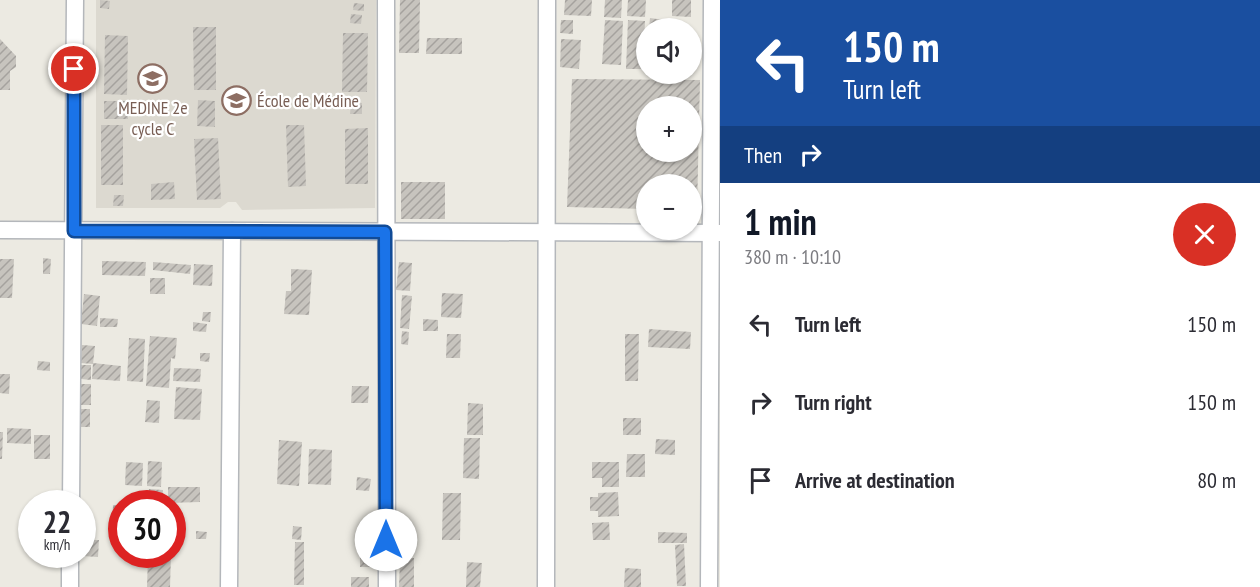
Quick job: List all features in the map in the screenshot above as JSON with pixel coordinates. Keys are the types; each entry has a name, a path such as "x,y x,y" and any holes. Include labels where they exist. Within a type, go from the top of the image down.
{"street":[{"path":"70,490 75,0"},
{"path":"386,0 387,587"},
{"path":"546,587 547,0"},
{"path":"709,587 716,233 712,0"},
{"path":"0,230 716,233"},
{"path":"229,587 232,231"},
{"path":"70,568 70,587"}],"shaded area":[{"name":"École de Médine","path":"96,0 376,0 375,208 242,210 236,202 228,202 220,208 96,208"}],"building":[{"path":"100,0 110,1 109,9 100,8"},
{"path":"400,0 420,0 419,53 399,53"},
{"path":"565,0 592,0 591,16 564,15"},
{"path":"605,0 622,0 621,18 604,17"},
{"path":"628,0 646,0 645,17 627,16"},
{"path":"672,0 691,0 691,17 672,16"},
{"path":"354,3 364,4 364,11 353,10"},
{"path":"351,14 362,15 361,24 350,23"},
{"path":"561,20 573,20 573,34 560,33"},
{"path":"605,20 623,21 621,65 602,64"},
{"path":"628,20 636,20 636,69 626,69"},
{"path":"193,27 216,27 216,90 194,90"},
{"path":"343,33 368,33 367,92 342,92"},
{"path":"105,35 128,36 127,95 104,94"},
{"path":"427,38 462,38 462,54 426,54"},
{"path":"0,39 16,56 16,67 10,71 10,90 0,90"},
{"path":"561,39 581,40 579,69 560,67"},
{"path":"572,79 636,80 636,84 700,84 700,96 636,96 636,162 698,162 698,174 636,174 636,209 567,207"},
{"path":"198,100 215,101 215,127 197,126"},
{"path":"104,101 128,101 128,119 104,119"},
{"path":"351,102 362,103 362,114 350,114"},
{"path":"101,125 123,125 123,185 101,185"},
{"path":"286,125 304,125 306,186 288,187"},
{"path":"368,128 368,184 345,184 345,129"},
{"path":"218,138 221,199 197,200 194,139"},
{"path":"174,182 175,199 151,200 151,184"},
{"path":"401,182 445,182 445,219 401,219"},
{"path":"114,195 124,195 123,206 113,206"},
{"path":"43,258 51,259 50,274 43,274"},
{"path":"0,259 14,259 12,298 0,298"},
{"path":"102,261 146,262 145,276 102,275"},
{"path":"153,262 191,265 190,274 153,270"},
{"path":"399,262 412,263 410,291 396,290"},
{"path":"194,264 213,265 212,286 193,285"},
{"path":"291,269 312,270 309,315 284,314 286,291 291,291"},
{"path":"150,278 165,278 165,294 150,294"},
{"path":"442,293 463,294 461,318 441,317"},
{"path":"84,294 100,296 97,326 81,324"},
{"path":"402,295 412,296 409,329 400,328"},
{"path":"203,312 211,312 210,322 202,321"},
{"path":"100,318 118,319 117,327 100,327"},
{"path":"423,319 438,320 438,331 423,331"},
{"path":"193,322 207,324 206,332 193,331"},
{"path":"649,329 691,332 690,349 648,347"},
{"path":"402,331 409,332 408,345 401,344"},
{"path":"447,334 461,334 460,358 446,358"},
{"path":"625,334 639,334 638,381 625,381"},
{"path":"150,336 177,338 175,359 171,358 169,388 146,386"},
{"path":"129,338 145,339 143,382 127,381"},
{"path":"82,345 95,346 93,364 81,363"},
{"path":"200,353 210,353 209,362 200,361"},
{"path":"38,361 50,362 50,371 37,370"},
{"path":"93,363 121,366 120,381 92,379"},
{"path":"81,365 91,365 91,380 81,379"},
{"path":"174,368 201,369 200,382 173,381"},
{"path":"0,374 10,374 9,394 0,393"},
{"path":"80,384 91,384 91,405 79,405"},
{"path":"352,386 369,386 368,403 351,403"},
{"path":"176,387 202,389 200,420 174,419"},
{"path":"147,400 160,401 159,423 145,422"},
{"path":"468,403 483,404 483,435 467,435"},
{"path":"80,409 90,409 90,427 81,427"},
{"path":"623,418 641,418 641,435 623,435"},
{"path":"7,428 31,429 31,444 7,443"},
{"path":"0,432 3,432 2,459 0,459"},
{"path":"34,435 50,435 50,459 34,459"},
{"path":"464,438 480,438 479,479 463,478"},
{"path":"656,439 675,440 675,455 655,454"},
{"path":"279,440 302,442 299,486 277,484"},
{"path":"309,449 332,450 331,485 308,484"},
{"path":"627,454 645,454 645,477 626,477"},
{"path":"148,461 162,462 161,487 147,486"},
{"path":"126,462 143,463 142,486 125,485"},
{"path":"592,462 619,462 619,487 602,487 602,478 592,478"},
{"path":"357,477 371,479 369,491 356,490"},
{"path":"168,487 200,487 200,502 186,502 186,490 168,490"},
{"path":"618,492 619,516 598,517 598,511 590,511 590,497 598,497 598,493"},
{"path":"443,493 461,493 460,540 442,540"},
{"path":"609,522 610,540 593,540 592,523"},
{"path":"293,526 302,527 301,540 292,539"},
{"path":"196,531 207,532 206,539 196,539"},
{"path":"658,532 687,533 687,543 658,543"},
{"path":"96,540 99,540 98,557 96,557"},
{"path":"295,542 304,542 304,585 294,585"},
{"path":"684,544 686,586 677,586 675,545"},
{"path":"360,547 370,548 370,567 360,567"},
{"path":"400,558 414,558 414,587 399,587"},
{"path":"467,562 482,563 480,587 466,587"},
{"path":"148,568 171,568 170,587 147,587"},
{"path":"625,568 641,569 641,587 624,587"},
{"path":"351,577 369,577 369,587 351,587"}],"place":[{"name":"MEDINE 2e cycle C","path":"153,79"},
{"name":"École de Médine","path":"236,101"}],"route":[{"path":"74,69 74,231 385,232 386,540"}]}
